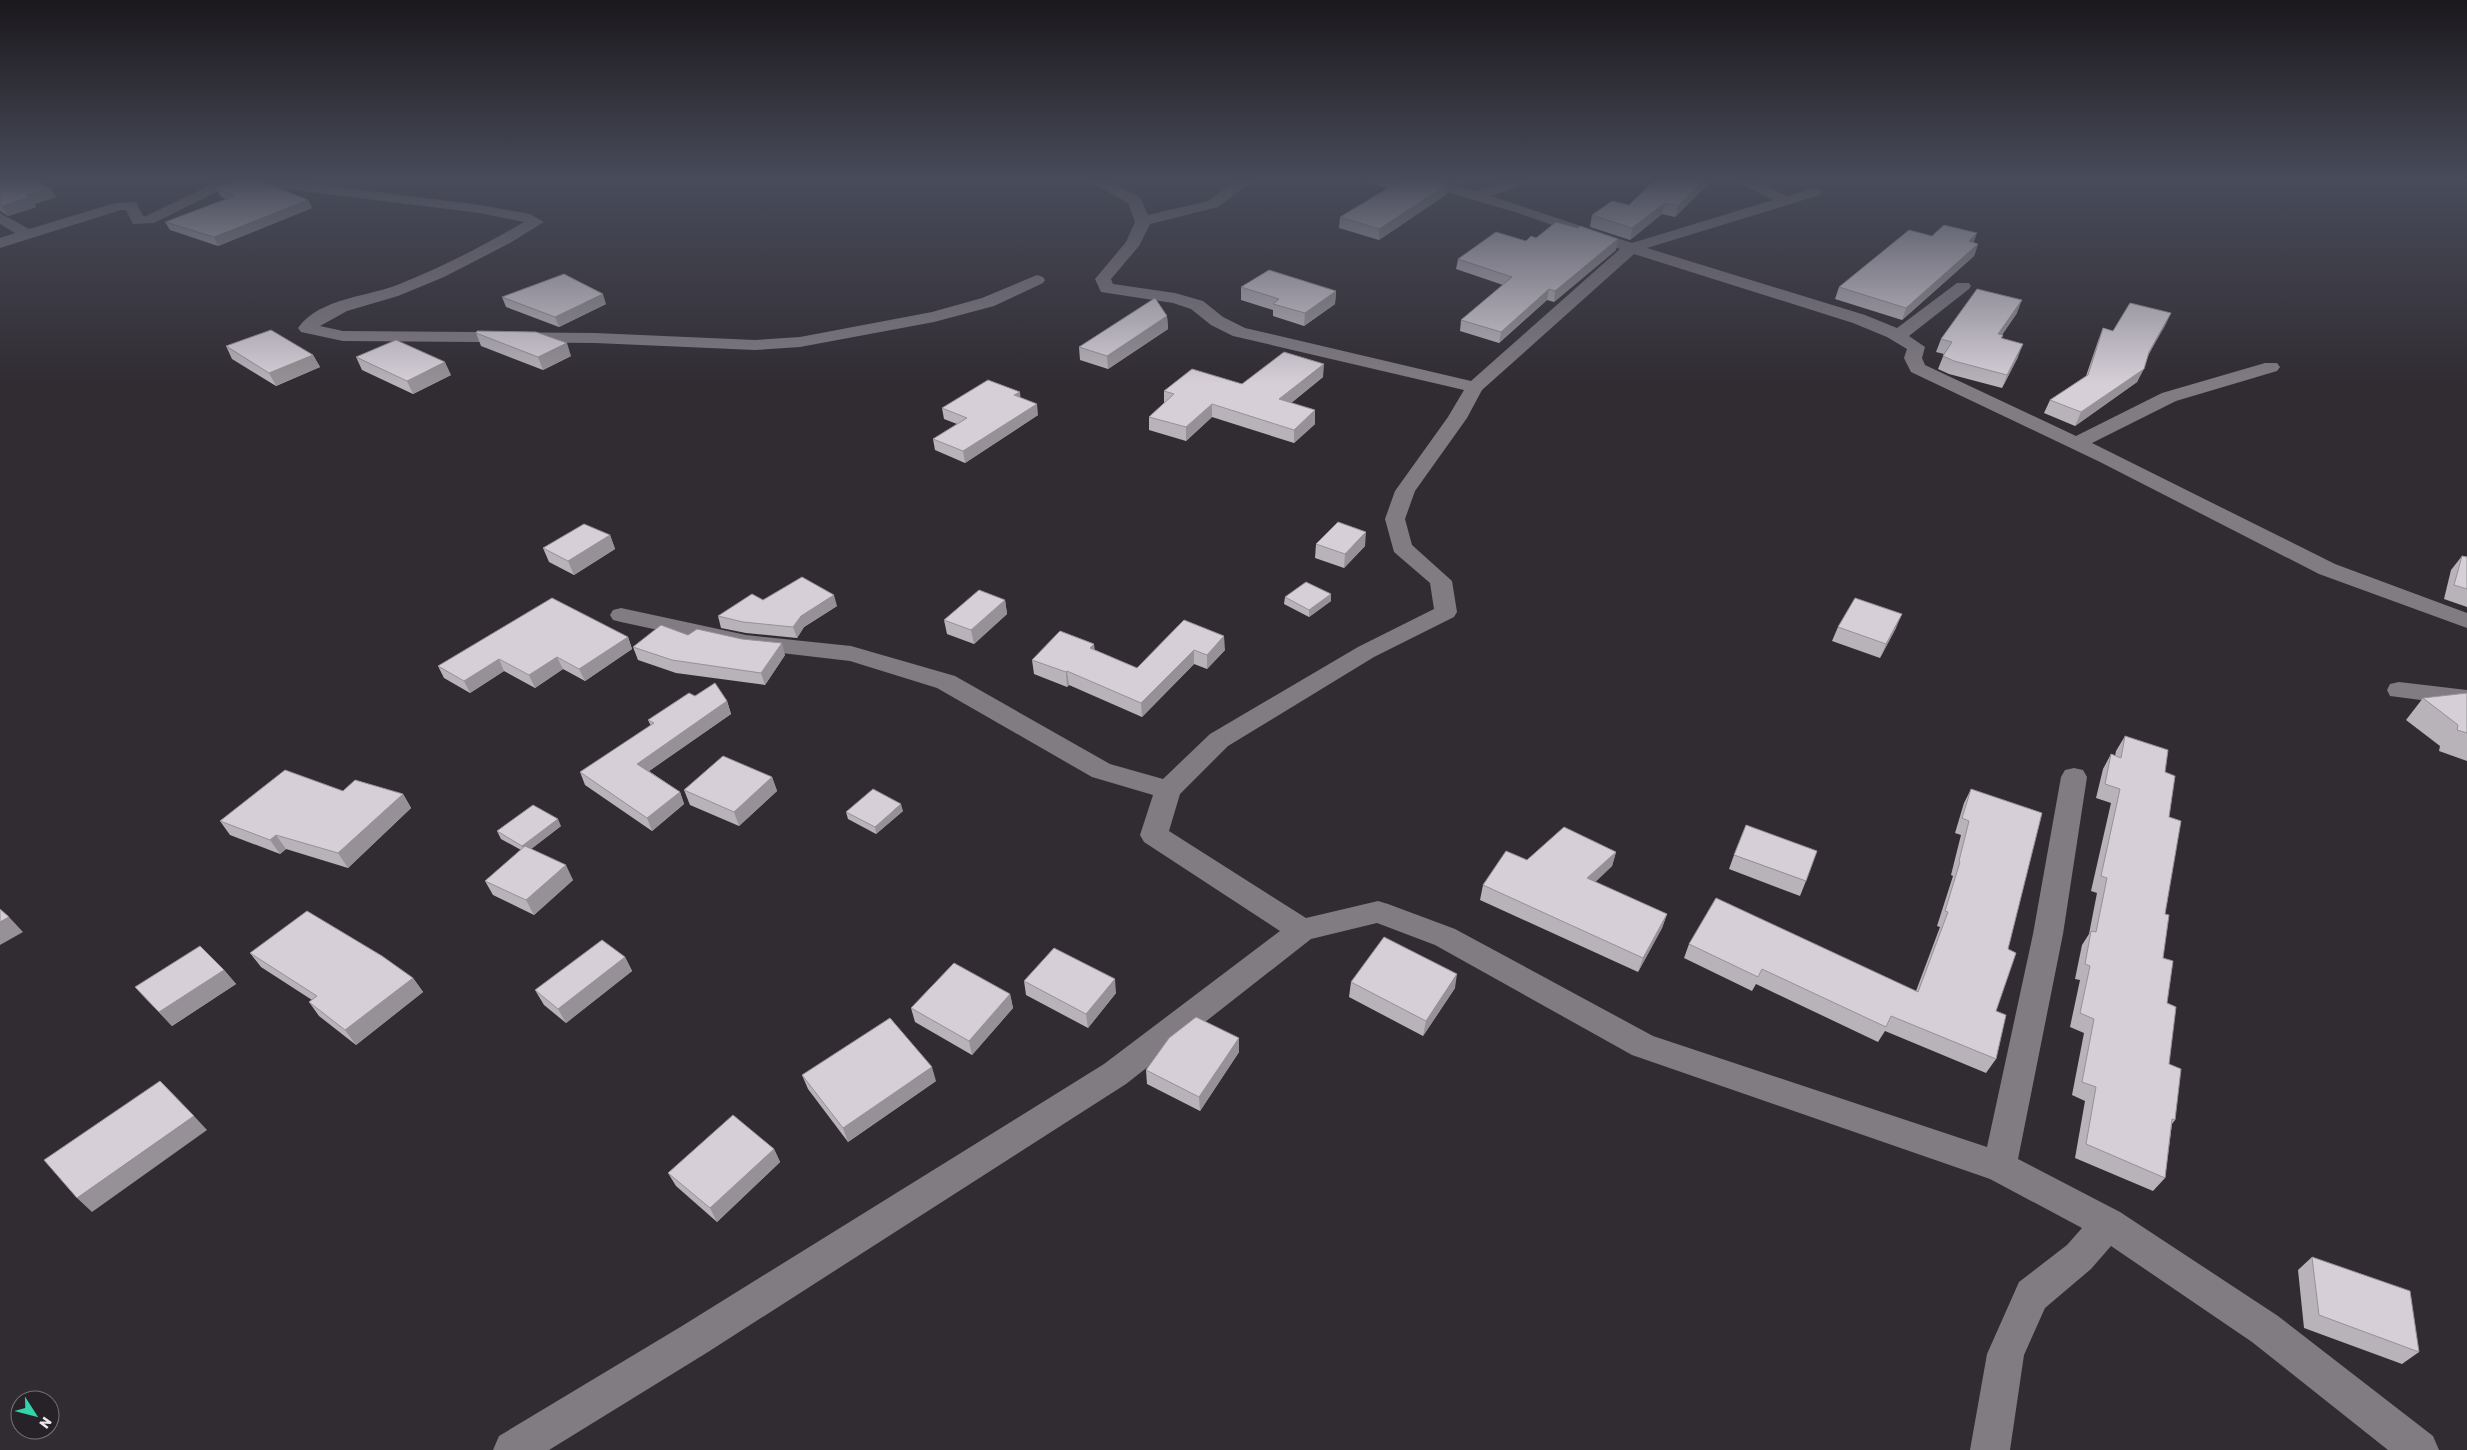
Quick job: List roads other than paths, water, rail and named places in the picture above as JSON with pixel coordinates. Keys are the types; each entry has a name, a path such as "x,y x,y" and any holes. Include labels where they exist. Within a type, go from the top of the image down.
{"street":[{"path":"491,249 403,289 343,305 317,318 307,328 343,336 595,338 755,344 800,342 934,317 988,302 1038,280"},
{"path":"1128,249 1103,279 1107,288 1175,298 1197,305 1217,321 1239,332 1475,387"},
{"path":"1302,930 1154,834 1168,790 1219,740 1366,652 1446,612 1441,581 1402,548 1395,519 1406,491 1457,418 1475,387 1630,249"},
{"path":"1633,249 1859,318 1898,336 1916,347 1913,358 1917,368 2076,444 2328,569 2467,621"},
{"path":"1898,336 1963,286"},
{"path":"2076,444 2169,397 2271,367"},
{"path":"621,615 746,642 851,654 946,682 1100,771 1168,790"},
{"path":"2399,690 2467,698"},
{"path":"2000,1167 2048,934 2074,776"},
{"path":"513,1450 695,1339 1115,1074 1302,930 1378,912 1445,937 1643,1046 2000,1167 2108,1224 2265,1328 2419,1450"},
{"path":"1990,1450 2006,1354 2032,1295 2079,1257 2108,1224"}]}
